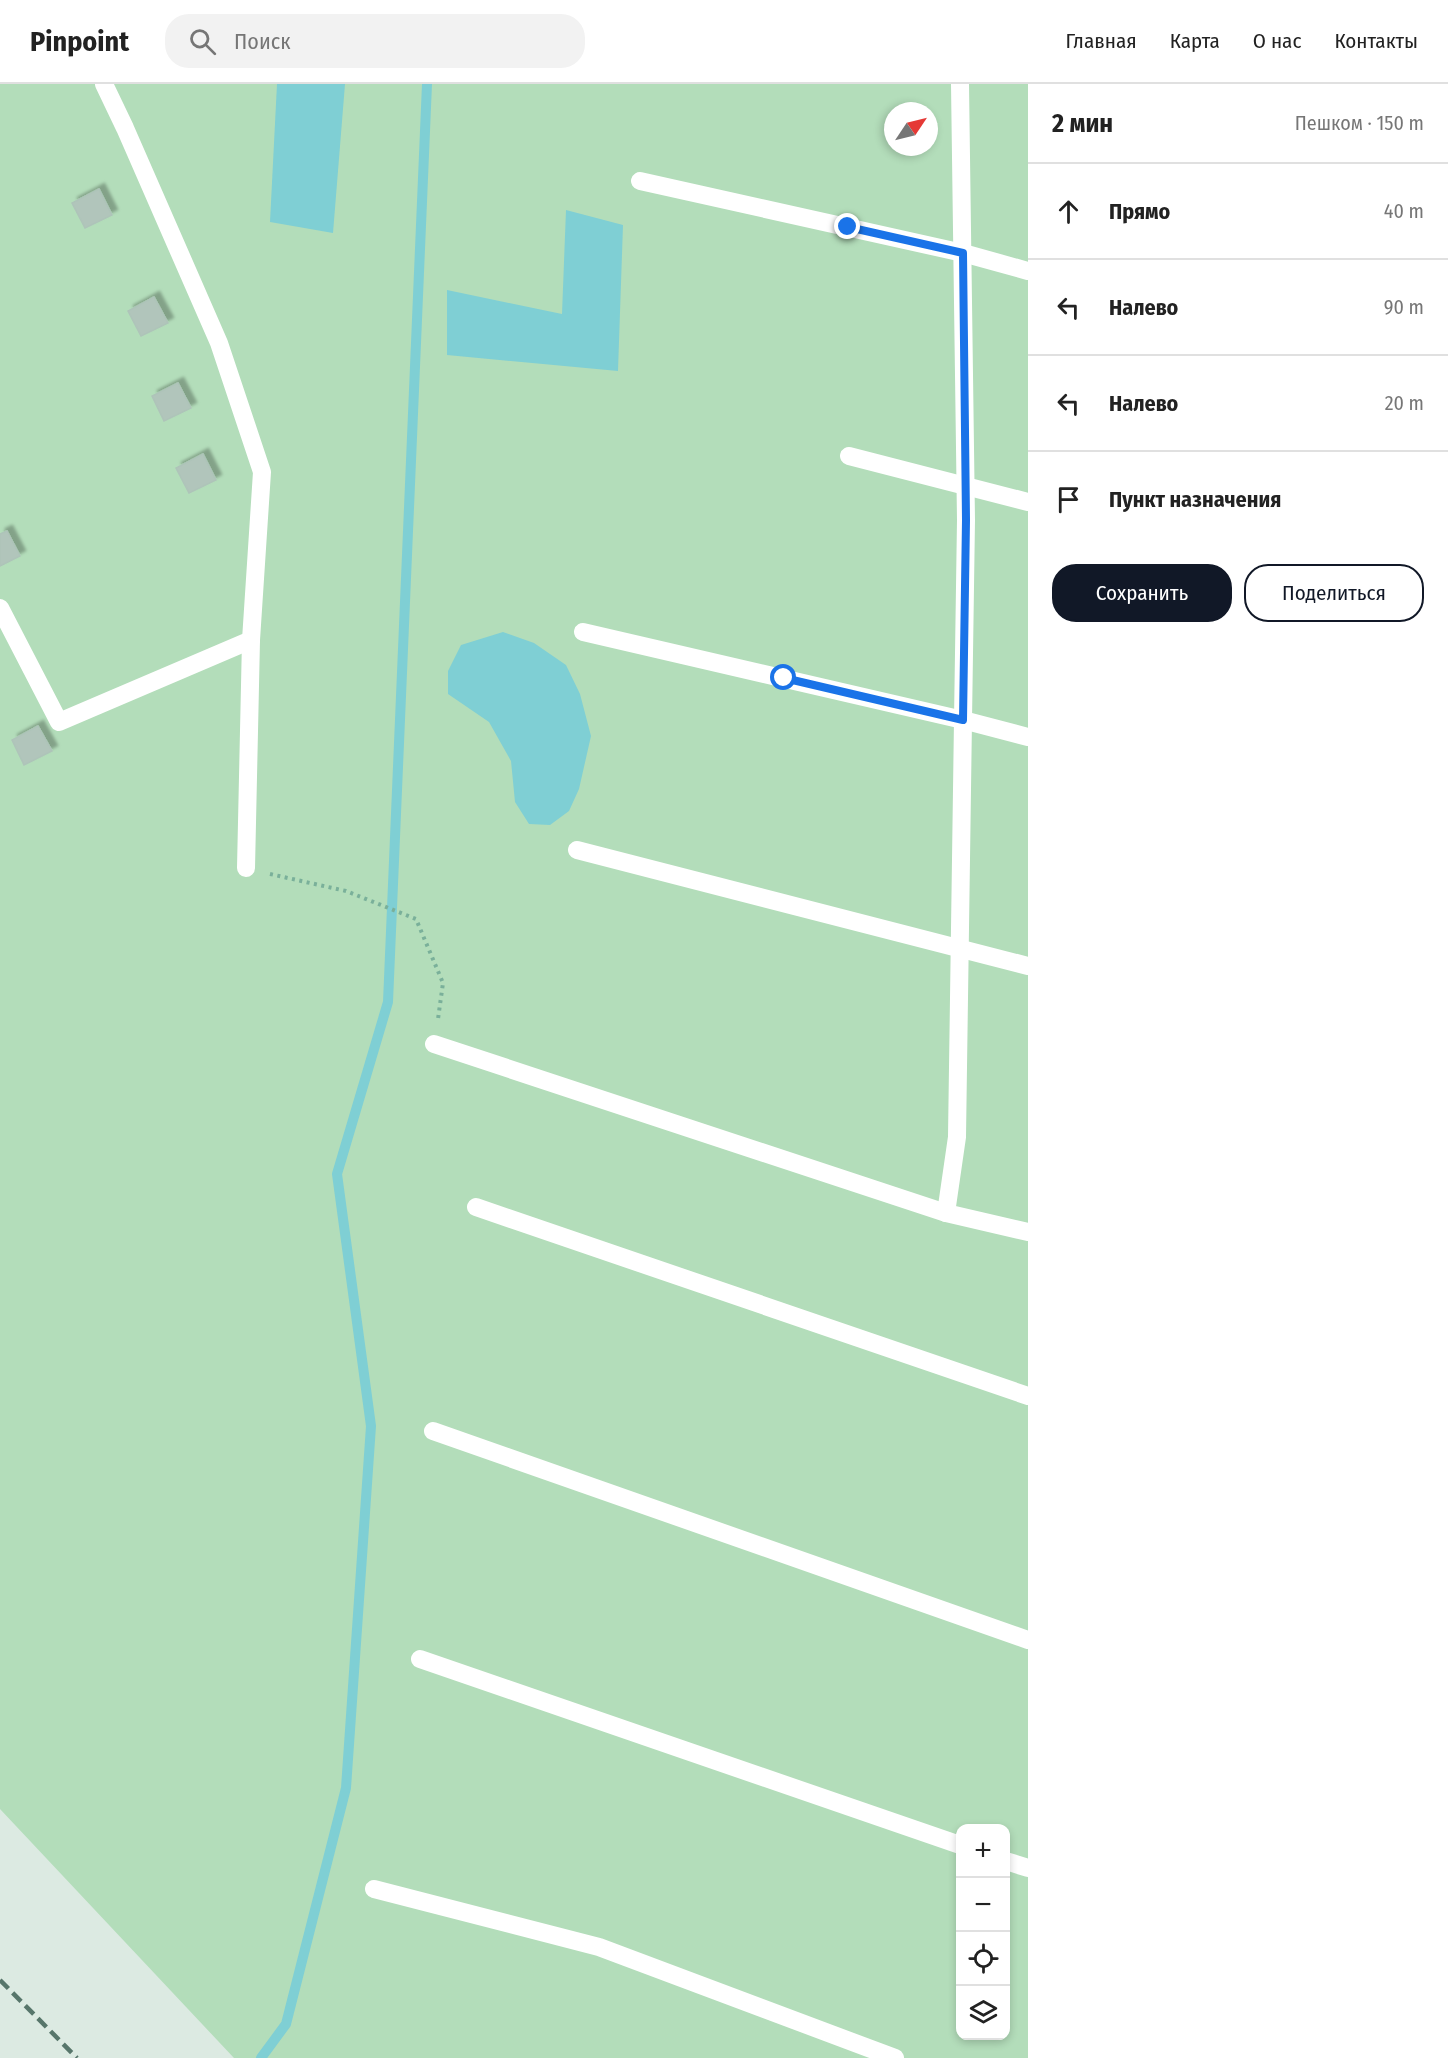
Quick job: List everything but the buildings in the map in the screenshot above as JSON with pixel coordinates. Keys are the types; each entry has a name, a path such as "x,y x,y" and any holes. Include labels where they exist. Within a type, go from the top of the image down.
{"street":[{"path":"104,84 219,343 262,472 251,640 246,868"},
{"path":"946,1213 957,1137 963,720 965,485 960,84"},
{"path":"640,181 963,253 1028,271"},
{"path":"849,456 1028,502"},
{"path":"0,608 59,722 251,640"},
{"path":"583,632 1028,736"},
{"path":"577,850 1028,966"},
{"path":"434,1044 946,1213 1028,1232"},
{"path":"476,1207 1028,1396"},
{"path":"433,1431 1028,1640"},
{"path":"420,1659 956,1844"},
{"path":"1010,1863 1028,1868"},
{"path":"374,1889 599,1947 895,2058"}],"path":[{"path":"246,868 346,891 416,919 443,983 434,1044"}],"green space":[{"path":"0,84 1028,84 1028,2058 234,2058 0,1809"}],"water":[{"path":"277,84 345,84 333,233 270,222"},
{"path":"566,210 623,225 618,371 447,355 447,290 562,314"},
{"path":"503,632 534,643 566,665 580,694 591,736 579,789 569,811 550,825 529,824 515,802 511,761 489,722 448,694 448,671 461,645"}],"waterway":[{"path":"261,2058 286,2024 346,1788 371,1426 337,1174 388,1002 427,84"}],"railway":[{"path":"0,1980 77,2058"}],"route":[{"path":"784,678 963,720 966,520 963,253 848,227"}]}
